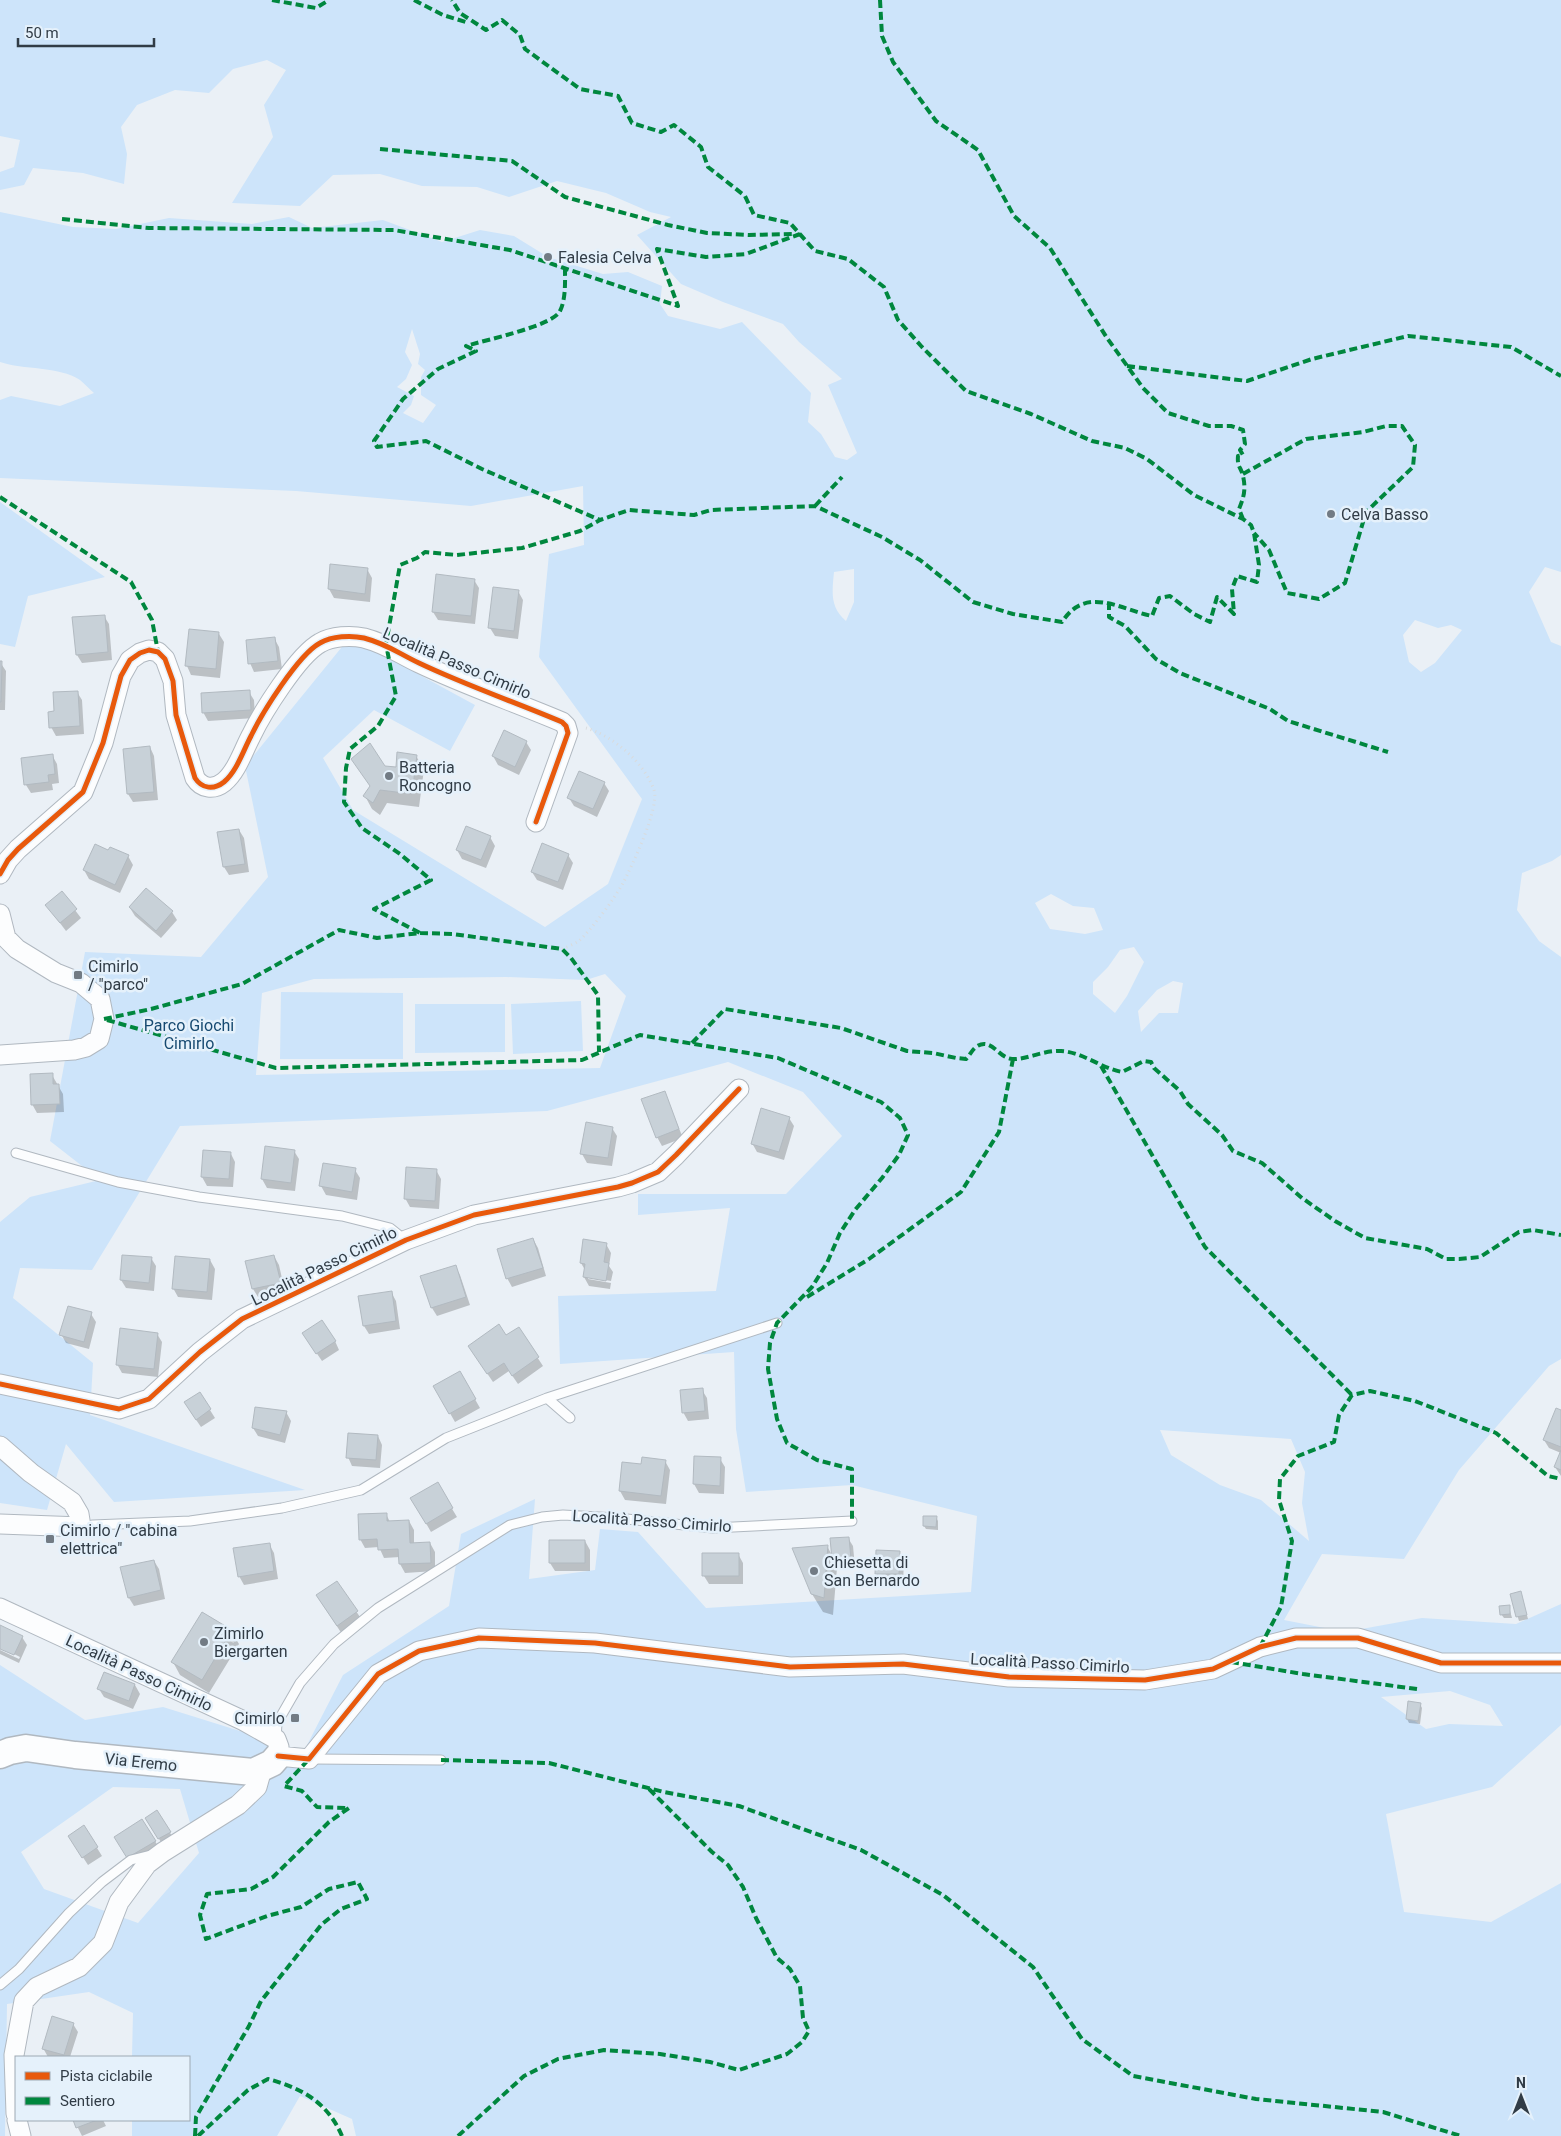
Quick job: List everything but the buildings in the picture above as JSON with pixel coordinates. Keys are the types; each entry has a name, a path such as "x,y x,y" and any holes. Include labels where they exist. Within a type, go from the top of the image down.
{"street":[{"name":"Località Passo Cimirlo","path":"0,874 8,860 18,849 83,792 102,744 121,676 130,660 140,653 149,650 158,652 165,659 174,681 176,715 195,778 199,785 206,787 224,782 233,772 258,721 306,652 321,642 338,637 362,638 386,644 419,663 562,722"},
{"path":"536,822 568,732 562,722"},
{"path":"0,914 3,938 56,973 86,987 100,999 104,1019 99,1039 86,1047 74,1050 0,1055"},
{"name":"Località Passo Cimirlo","path":"0,1384 119,1409 141,1402 148,1399 200,1352 242,1320 406,1240 474,1215 632,1183 658,1172 676,1156 739,1089"},
{"path":"0,1446 31,1473 72,1502 79,1514 81,1528 0,1524"},
{"name":"Località Passo Cimirlo","path":"0,1608 244,1721 272,1755 309,1759 378,1674 419,1651 479,1638 595,1643 790,1667 903,1664 1009,1677 1145,1680 1213,1669 1260,1648 1296,1638 1358,1638 1441,1663 1561,1663"},
{"name":"Via Eremo","path":"0,1755 26,1748 232,1772 253,1772 272,1755"},
{"path":"15,2084 14,2055 24,2001 37,1987 79,1967 103,1943 119,1902 148,1864 163,1852 238,1805 257,1787 272,1755"},
{"path":"17,2121 21,2136"}],"lane":[{"name":"Località Passo Cimirlo","path":"16,1153 118,1182 199,1197 342,1216 390,1228 406,1240"},
{"path":"81,1528 94,1525 190,1521 282,1508 361,1490 446,1438 547,1398 776,1322"},
{"path":"547,1398 570,1418"},
{"name":"Località Passo Cimirlo","path":"272,1755 277,1723 300,1683 334,1644 378,1608 510,1525 542,1516 563,1515 617,1518 713,1528 852,1521"},
{"name":"Località Passo Cimirlo","path":"309,1759 441,1760"},
{"path":"0,1985 19,1970 69,1913 102,1882 132,1860 163,1852"}],"path":[{"path":"562,722 598,732 625,748 642,769 655,791 651,820 623,884 578,942 562,949"},
{"path":"217,1655 223,1658 237,1634"}],"green space":[{"name":"Parco Giochi Cimirlo","path":"0,0 1561,0 1561,572 1545,567 1529,592 1551,642 1561,646 1561,855 1552,861 1522,873 1517,910 1539,941 1561,957 1561,1359 1549,1366 1459,1470 1404,1559 1322,1554 1284,1620 1345,1632 1422,1618 1516,1624 1561,1604 1561,1725 1492,1787 1386,1814 1404,1912 1491,1922 1561,1883 1561,2136 356,2136 352,2119 300,2096 277,2136 132,2136 132,2121 190,2121 190,2056 132,2056 133,2013 89,1992 7,2004 5,2136 0,2136 0,1665 85,1720 163,1707 304,1751 343,1675 449,1606 461,1534 535,1499 529,1579 595,1570 600,1529 638,1532 706,1608 971,1592 977,1516 852,1485 746,1492 736,1429 734,1352 560,1364 558,1296 716,1291 730,1208 638,1215 638,1194 786,1194 842,1136 803,1092 728,1062 547,1111 180,1126 92,1270 20,1268 13,1298 93,1363 90,1415 305,1490 114,1502 66,1444 47,1510 0,1503 0,1222 30,1197 100,1180 50,1141 85,952 201,957 268,877 245,766 350,637 475,705 450,751 374,710 323,758 353,810 545,927 608,884 642,799 539,657 549,554 584,545 583,486 471,506 296,491 0,478 0,400 11,396 60,406 94,393 80,380 62,372 0,362 0,212 73,227 116,229 169,218 252,224 289,217 312,228 383,220 442,242 480,230 514,236 548,257 603,274 628,272 662,286 660,304 668,316 720,329 742,322 811,393 808,422 821,434 835,457 847,460 857,453 828,385 842,379 799,342 783,324 681,284 637,235 671,217 650,212 606,193 557,181 509,197 477,187 422,186 380,174 333,175 300,206 232,203 273,137 264,105 286,70 267,60 233,69 209,93 175,90 137,105 121,127 127,154 124,184 83,173 33,168 24,185 0,190 0,172 14,167 20,140 0,136","holes":["412,329 420,354 418,364 425,370 421,377 421,395 436,405 423,423 403,413 411,405 414,396 397,387 406,379 412,365 405,352","854,569 854,602 846,621 837,610 833,599 834,572","1415,620 1438,628 1451,625 1462,630 1435,663 1421,672 1409,662 1403,635","1051,894 1073,906 1094,908 1103,930 1085,934 1050,929 1035,903","1134,947 1144,962 1127,996 1115,1013 1093,994 1093,982 1108,967 1120,950","605,974 626,996 600,1068 256,1075 262,993 314,979 506,977 586,980","1173,981 1183,983 1178,1013 1159,1013 1141,1032 1138,1011 1157,990","1160,1430 1291,1439 1305,1472 1302,1503 1309,1541 1261,1500 1220,1485 1171,1455","1450,1691 1490,1705 1503,1726 1449,1724 1426,1729 1381,1697","113,1787 180,1789 199,1853 138,1923 44,1889 21,1852"]},
{"path":"0,502 105,577 28,596 15,647 0,644"},
{"path":"281,992 403,993 403,1059 280,1059"},
{"path":"581,1001 583,1051 513,1054 511,1004"},
{"path":"415,1004 505,1004 505,1052 415,1053"}],"marked path":[{"path":"272,0 316,8 329,0"},
{"path":"414,0 443,15 469,23"},
{"path":"104,1019 151,1009 242,984 339,930 377,938 420,933 374,909 431,880 400,854 362,828 344,802 346,768 350,749 378,726 396,696 386,644 400,565 417,558 425,552 457,555 522,548 580,531 600,520 629,510 694,515 711,510 815,506 882,537 920,560 973,602 1013,614 1062,622 1071,611 1082,604 1104,602 1152,616 1159,598 1170,596 1194,614 1210,622 1217,597 1234,614 1232,589 1237,576 1257,582 1259,565 1254,533 1251,525 1243,519 1194,495 1147,459 1125,448 1092,441 1031,414 966,391 898,320 884,287 848,259 815,251 790,223 754,215 745,196 708,167 701,147 674,125 661,132 632,123 618,96 580,89 525,49 520,35 502,20 486,30 460,13 452,0"},
{"path":"880,0 882,36 893,62 936,121 978,150 1014,216 1050,248 1107,338 1143,388 1168,413 1209,426 1231,426 1243,430 1245,444 1240,450 1243,455 1238,456 1244,485 1239,509 1243,519"},
{"path":"380,149 512,161 565,197 668,225 707,233 749,235 792,234"},
{"path":"62,219 149,228 394,230 510,250 678,306 657,249 706,257 746,254 800,234"},
{"path":"565,268 563,301 560,311 555,317 532,327 466,346 476,351 438,369 403,399 374,441 377,447 426,441 482,469 600,520"},
{"path":"1127,366 1247,381 1312,359 1408,336 1511,347 1561,376"},
{"path":"1243,474 1306,439 1363,432 1386,426 1402,426 1415,445 1413,467 1366,512 1345,583 1319,599 1287,593 1269,550 1254,533"},
{"path":"815,506 842,477"},
{"path":"0,497 131,582 152,620 158,652"},
{"path":"1109,602 1109,617 1125,626 1156,659 1180,673 1270,709 1288,721 1388,752"},
{"path":"420,933 453,934 562,949 571,958 598,995 599,1052"},
{"path":"692,1043 725,1009 841,1028 907,1051 933,1053 956,1058 966,1059 976,1047 986,1044 1007,1058 1023,1058 1061,1051 1076,1054 1122,1072 1144,1061 1151,1062 1154,1068 1180,1091 1188,1104 1222,1135 1233,1151 1262,1163 1302,1198 1335,1221 1365,1238 1427,1249 1446,1259 1459,1259 1480,1257 1519,1232 1533,1230 1561,1235"},
{"path":"107,1020 276,1068 582,1060 640,1035 778,1058 881,1102 900,1118 908,1135 899,1155 855,1210 840,1233 827,1263 812,1287 777,1323 770,1343 768,1369 777,1419 787,1443 817,1460 852,1469 852,1521"},
{"path":"807,1297 869,1259 961,1192 999,1132 1013,1059"},
{"path":"1101,1066 1205,1247 1352,1395"},
{"path":"1260,1647 1281,1607 1292,1541 1279,1500 1280,1479 1298,1456 1334,1442 1339,1415 1352,1395 1370,1391 1415,1401 1496,1433 1548,1476 1561,1479"},
{"path":"1231,1662 1303,1674 1417,1689"},
{"path":"195,2136 196,2117 249,2026 261,2001 322,1924 341,1909 367,1899 358,1882 329,1889 301,1907 267,1916 206,1939 200,1915 207,1894 251,1889 273,1877 329,1822 349,1808 317,1807 302,1791 284,1786 309,1759"},
{"path":"441,1760 549,1763 664,1792 739,1806 861,1850 943,1895 1033,1967 1082,2039 1133,2076 1256,2099 1383,2112 1461,2136"},
{"path":"458,2136 524,2076 558,2059 604,2050 660,2054 710,2062 739,2070 787,2054 802,2042 809,2031 803,2018 800,1986 790,1969 777,1958 756,1918 743,1887 728,1865 712,1852 648,1788"},
{"path":"198,2136 248,2090 268,2079 292,2087 312,2098 329,2114 342,2136"}],"cycle path":[{"path":"0,874 8,860 18,849 83,792 103,743 121,676 130,660 140,653 149,650 158,652 165,659 173,681 176,715 195,778 198,782 208,787 220,785 233,772 263,713 301,659 320,643 336,638 359,637 379,643 436,671 562,722 566,726 568,733 536,822"},
{"path":"0,1384 119,1409 149,1399 200,1352 242,1319 406,1240 474,1215 618,1187 658,1172 739,1089"},
{"path":"278,1756 309,1759 378,1674 419,1651 479,1638 595,1643 790,1667 903,1664 1009,1677 1145,1680 1213,1669 1260,1647 1296,1638 1358,1638 1441,1663 1561,1663"}],"place":[{"name":"Falesia Celva","path":"548,257"},
{"name":"Celva Basso","path":"1331,514"},
{"name":"Batteria Roncogno","path":"389,776"},
{"name":"Cimirlo / \"parco\"","path":"78,975"},
{"name":"Cimirlo / \"cabina elettrica\"","path":"50,1539"},
{"name":"Chiesetta di San Bernardo","path":"814,1571"},
{"name":"Zimirlo Biergarten","path":"204,1642"},
{"name":"Cimirlo","path":"295,1718"}]}
